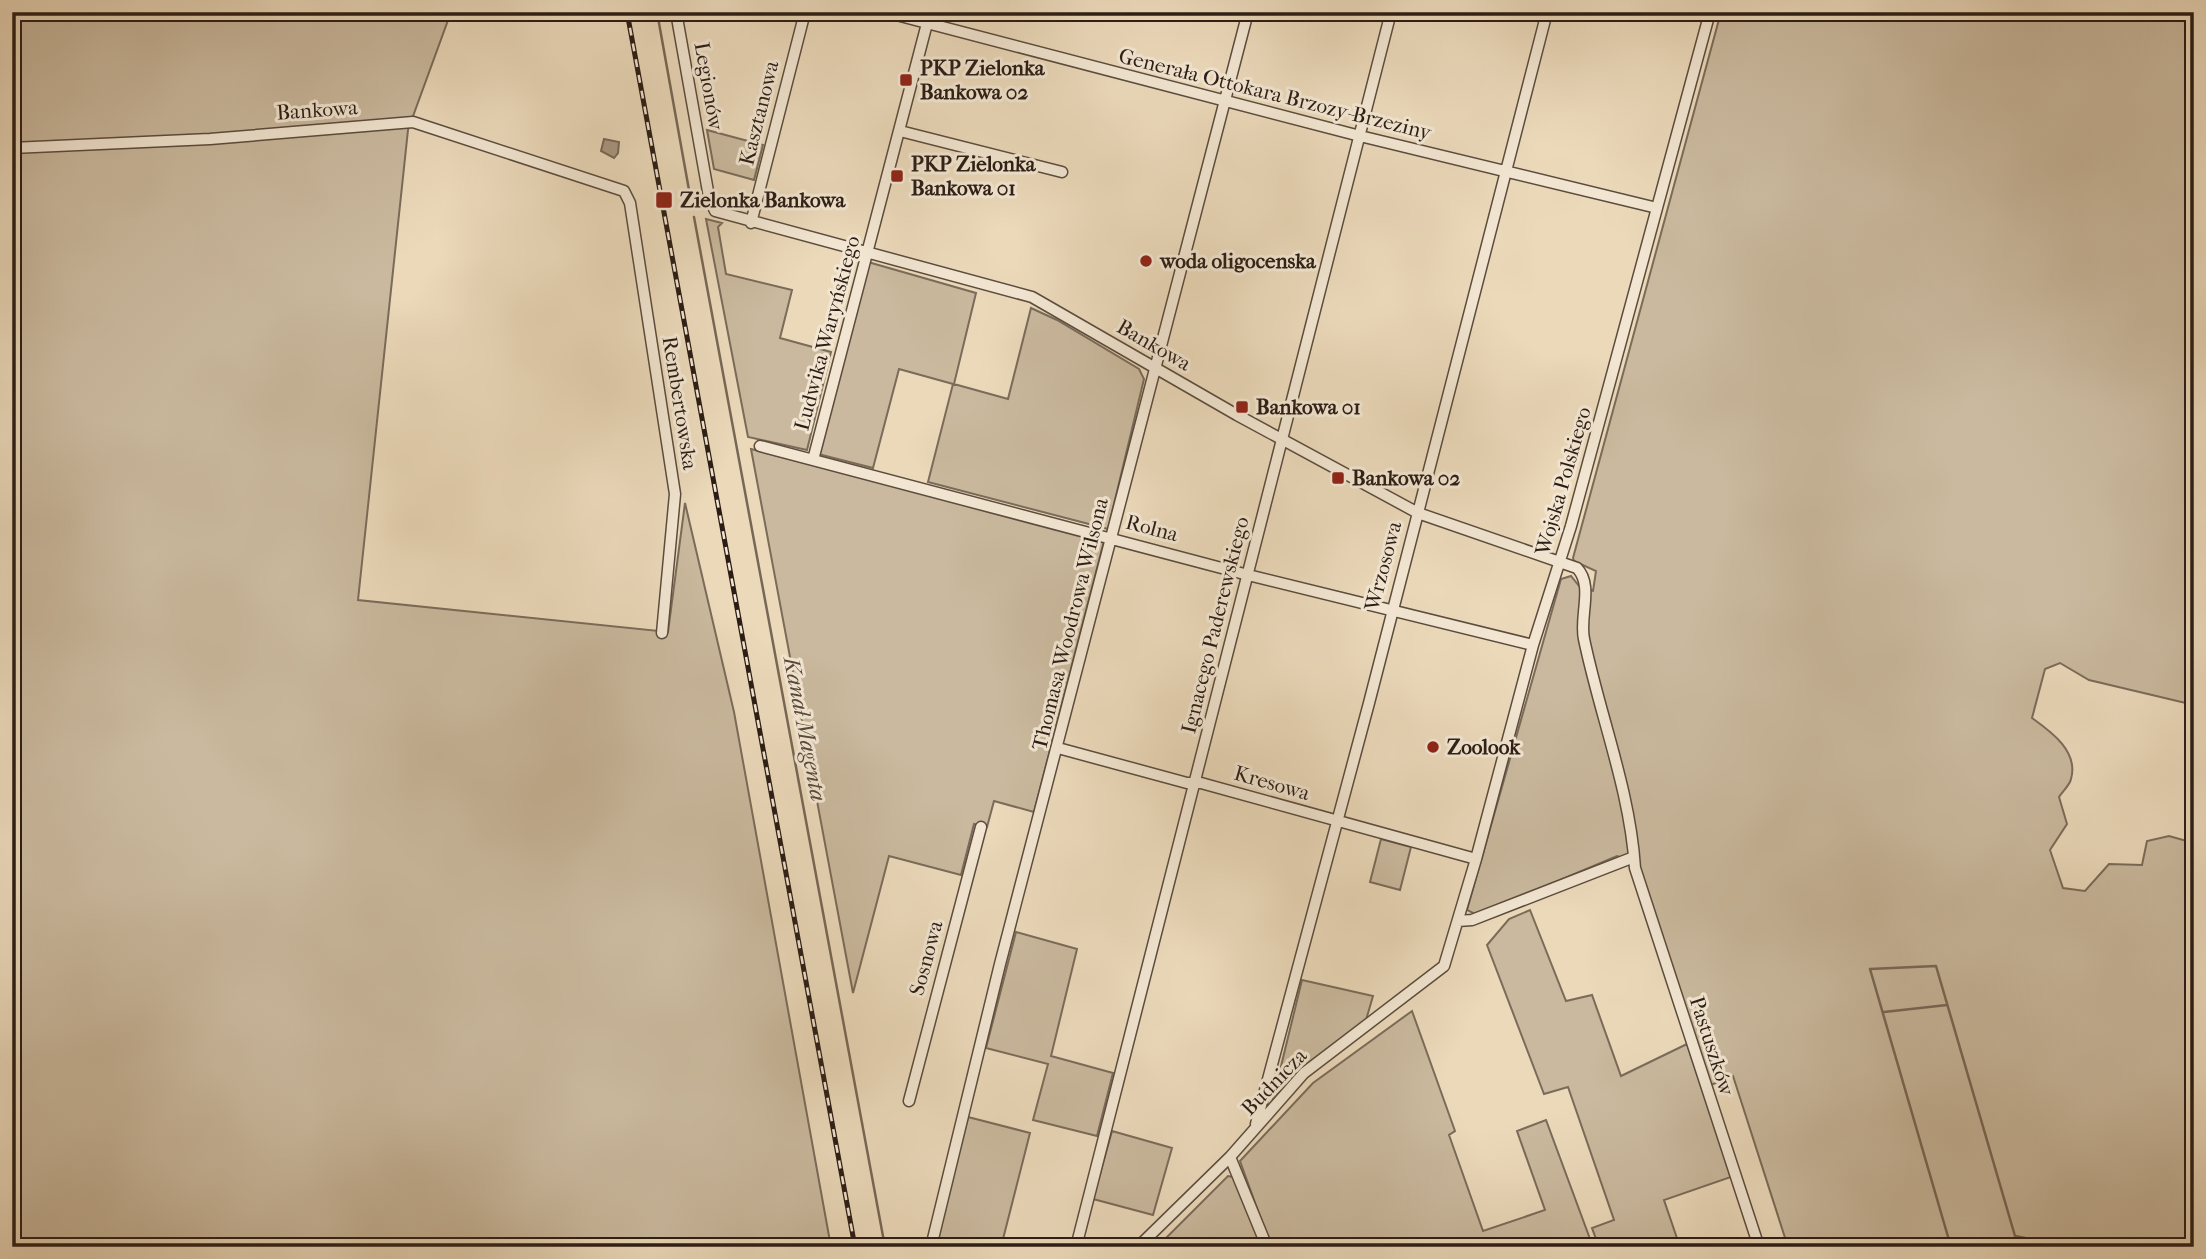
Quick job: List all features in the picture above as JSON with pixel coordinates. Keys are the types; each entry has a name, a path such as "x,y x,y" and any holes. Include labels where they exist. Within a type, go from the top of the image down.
{"street":[{"name":"Legionów","path":"676,12 712,208"},
{"name":"Kasztanowa","path":"751,223 805,12"},
{"name":"Generała Ottokara Brzozy-Brzeziny","path":"885,12 928,18 1224,102 1657,208"},
{"name":"Thomasa Woodrowa Wilsona","path":"931,1247 1248,12"},
{"name":"Ignacego Paderewskiego","path":"1076,1247 1391,12"},
{"name":"Wrzosowa","path":"1254,1130 1418,513 1547,12"},
{"name":"Wojska Polskiego","path":"1447,958 1533,645 1560,562 1710,12"},
{"name":"Ludwika Waryńskiego","path":"813,460 928,18"},
{"name":"Bankowa","path":"12,148 210,139 413,122 615,186"},
{"path":"900,131 1062,172"},
{"name":"Rembertowska","path":"615,186 624,191 630,203 675,494 662,633"},
{"name":"Bankowa","path":"712,208 720,214 751,223 1032,297 1282,440 1418,513 1560,562"},
{"name":"Rolna","path":"760,446 1113,537 1248,575 1533,645"},
{"name":"Pastuszków","path":"1560,562 1577,568 1585,579 1583,636 1632,829 1634,857 1646,905 1759,1247"},
{"name":"Kresowa","path":"1058,748 1476,859"},
{"name":"Sosnowa","path":"909,1101 981,827"},
{"path":"1458,921 1472,920 1634,857"},
{"name":"Budnicza","path":"1138,1247 1230,1157 1304,1073 1431,978 1447,958"},
{"path":"1230,1157 1267,1247"}],"shaded area":[{"path":"12,12 451,12 408,130 358,600 668,632 685,503 734,712 831,1247 12,1247"},
{"path":"1721,12 2194,12 2194,705 2089,680 2060,663 2045,669 2032,718 2061,743 2071,759 2070,781 2059,797 2067,824 2050,850 2063,888 2085,891 2109,864 2142,865 2147,841 2169,836 2194,843 2194,1247 1788,1247 1733,1076 1711,1085 1636,862 1617,856 1477,915 1467,910 1561,579 1571,576 1579,586 1593,591 1596,571 1574,561 1573,558"},
{"path":"707,130 763,145 754,180 714,169"},
{"path":"604,139 619,142 618,153 614,158 601,151"},
{"path":"706,219 722,223 718,227 726,274 792,290 780,338 831,352 807,450 748,437"},
{"path":"868,262 976,293 954,384 1008,399 1031,308 1057,320 1139,369 1144,379 1108,529 928,482 953,384 899,369 873,468 818,454"},
{"path":"751,449 1104,541 1034,812 994,801 987,827 974,824 961,875 889,856 853,993"},
{"path":"1381,839 1411,847 1400,890 1370,882"},
{"path":"1530,910 1566,1001 1592,995 1621,1076 1687,1044 1731,1177 1664,1200 1680,1247 1599,1247 1592,1228 1614,1220 1568,1087 1544,1094 1487,945 1509,919"},
{"path":"1016,932 1077,949 1051,1056 1113,1073 1097,1136 1033,1120 1048,1064 986,1048"},
{"path":"1302,980 1373,996 1366,1020 1306,1065 1273,1099"},
{"path":"1412,1011 1455,1131 1449,1135 1483,1231 1545,1210 1517,1131 1546,1120 1593,1247 1271,1247 1240,1161 1313,1083"},
{"path":"968,1117 1030,1133 1001,1247 935,1247"},
{"path":"1112,1131 1172,1148 1153,1215 1093,1199"},
{"path":"1228,1176 1237,1178 1262,1247 1157,1247"}],"waterway":[{"name":"Kanał Magenta","path":"657,12 689,190"},
{"name":"Kanał Magenta","path":"694,217 885,1247"},
{"path":"1951,1247 1870,969 1936,966 2015,1236 2070,1247"},
{"path":"1884,1012 1947,1005"}],"railway":[{"path":"627,12 855,1247"}],"place":[{"name":"PKP Zielonka Bankowa 02","path":"906,80"},
{"name":"PKP Zielonka Bankowa 01","path":"897,176"},
{"name":"Zielonka Bankowa","path":"664,200"},
{"name":"woda oligocenska","path":"1146,261"},
{"name":"Bankowa 01","path":"1242,407"},
{"name":"Bankowa 02","path":"1338,478"},
{"name":"Zoolook","path":"1433,747"}]}
